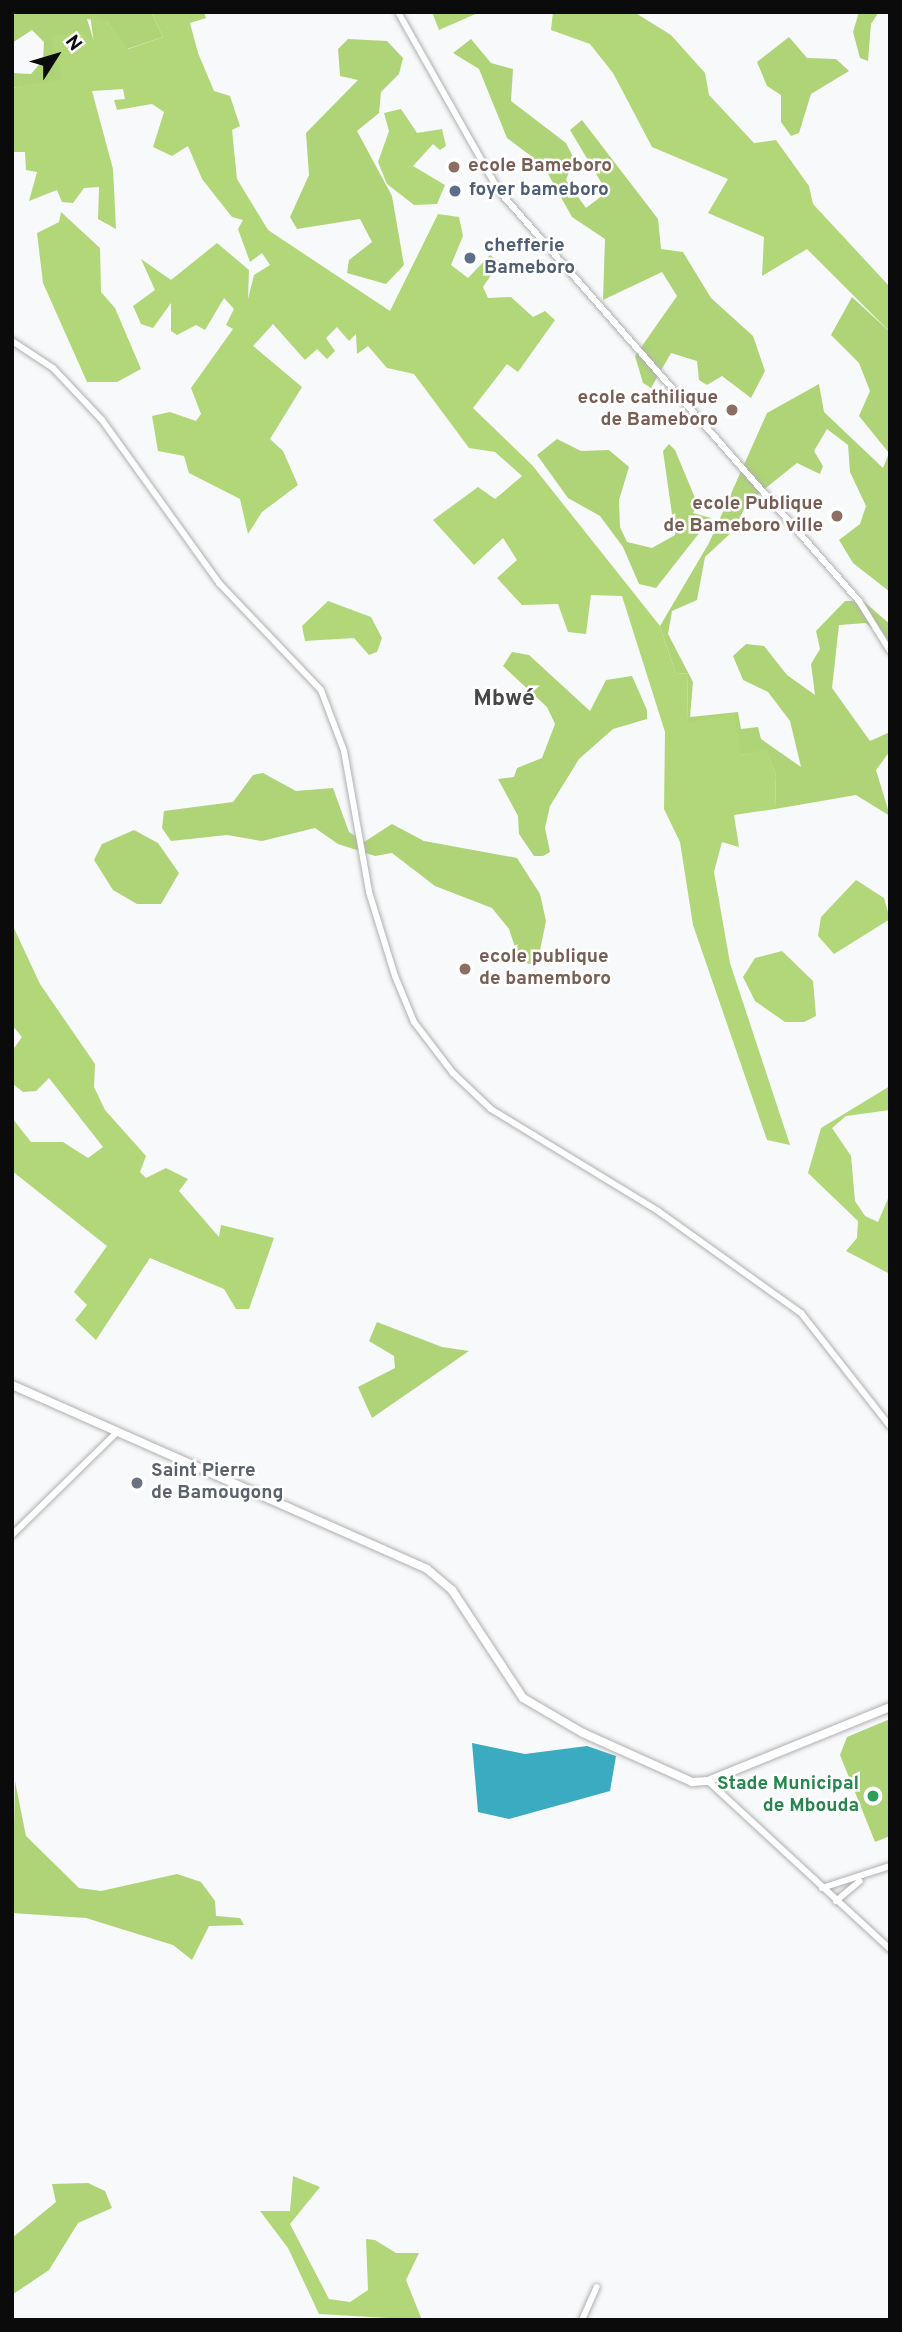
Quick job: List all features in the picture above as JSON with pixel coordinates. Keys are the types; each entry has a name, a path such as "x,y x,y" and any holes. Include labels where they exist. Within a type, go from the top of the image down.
{"main road":[{"path":"12,1385 427,1569 453,1590 523,1698 583,1733 692,1782 708,1781 890,1707"}],"street":[{"path":"398,12 499,191 859,601 890,651"},
{"path":"12,341 52,368 102,420 225,590 321,690 344,751 369,892 395,976 417,1026 453,1073 491,1109 658,1211 801,1314 890,1426"},
{"path":"12,1535 117,1432"},
{"path":"708,1781 890,1949"},
{"path":"821,1888 890,1866"},
{"path":"836,1901 868,1875"},
{"path":"582,2320 597,2287"}],"green space":[{"path":"12,12 151,12 163,37 127,49 107,22 87,19 95,45 88,44 62,80 12,88 12,73 31,74 43,60 44,42 32,30 12,43"},
{"path":"151,12 204,12 206,18 190,23 198,53 214,91 230,96 240,126 232,130 237,179 268,230 390,311 438,214 459,217 463,236 451,265 468,278 490,255 500,262 483,287 488,298 511,297 533,317 545,311 555,320 518,372 507,364 473,408 532,465 660,626 676,674 688,673 687,723 734,713 741,755 766,749 776,775 775,809 734,815 739,847 722,842 714,872 730,963 790,1145 767,1140 693,925 680,842 664,809 665,732 622,596 591,595 586,634 568,632 558,604 522,605 497,578 517,560 503,538 474,565 433,520 478,487 495,499 522,476 495,452 469,448 414,374 387,368 368,346 357,354 356,334 349,341 337,327 326,338 335,351 327,359 317,349 305,360 273,324 253,346 302,387 270,439 283,451 298,485 262,512 248,534 240,499 189,473 184,456 158,451 152,416 170,412 196,421 201,414 191,388 233,329 226,325 234,309 224,298 205,330 196,325 177,335 171,331 171,303 153,328 141,324 133,306 155,290 141,259 171,280 217,243 249,270 248,299 254,275 270,265 262,253 250,262 238,229 243,220 232,217 202,179 188,146 172,156 153,147 164,112 152,104 117,110 114,100 125,99 123,89 92,91 113,169 116,229 98,219 99,187 84,188 73,203 62,202 57,190 29,201 37,172 26,170 25,152 14,152 12,138 12,88 62,79 52,36 82,32 94,44 90,14 107,22 128,49 163,37"},
{"path":"432,12 480,12 439,30"},
{"path":"553,12 634,12 671,35 705,73 709,95 754,143 776,140 809,186 813,204 890,287 890,332 807,249 762,276 764,237 708,213 728,179 652,147 613,73 590,44 551,30"},
{"path":"859,12 879,12 871,24 868,61 860,58 853,32"},
{"path":"789,37 807,58 836,59 849,71 811,94 799,133 791,136 781,122 781,95 767,86 757,62"},
{"path":"348,39 387,41 403,58 399,74 381,92 379,113 357,131 392,196 404,265 386,284 347,273 349,260 372,242 360,219 297,229 290,217 309,175 306,133 358,80 340,76 338,49"},
{"path":"471,39 491,63 513,69 511,101 566,143 574,159 566,180 586,208 607,192 570,130 582,120 658,219 661,249 683,252 711,298 753,336 765,371 751,398 722,376 707,385 699,380 697,361 671,353 651,388 643,383 635,356 677,296 662,272 603,300 605,239 572,217 543,165 507,138 479,69 453,53"},
{"path":"401,109 417,133 442,129 446,146 440,150 433,144 413,166 445,185 437,204 414,205 387,184 378,162 389,131 384,113"},
{"path":"61,212 100,248 101,292 115,308 141,369 117,382 87,382 43,283 37,233 59,222"},
{"path":"852,297 890,332 890,592 853,563 839,540 860,524 866,506 850,472 848,445 827,429 814,451 823,466 820,474 797,463 747,503 734,530 705,557 697,600 672,611 668,634 693,682 690,717 738,712 741,729 758,727 761,739 801,767 790,721 768,692 743,680 733,656 746,644 764,646 787,675 815,695 811,664 820,649 816,631 845,601 863,601 890,624 890,645 866,623 839,625 832,688 870,741 890,732 890,751 876,770 890,816 856,795 775,809 776,775 766,750 741,755 687,723 688,673 676,674 660,626 709,543 767,413 819,384 824,412 883,468 889,453 859,416 870,391 859,363 831,335"},
{"path":"557,439 581,451 609,450 629,467 619,500 620,527 627,542 652,548 675,535 663,451 669,444 675,450 698,505 693,513 711,518 656,588 639,584 623,547 600,516 568,498 537,455"},
{"path":"328,601 371,617 382,638 377,652 369,655 354,638 305,641 302,626"},
{"path":"512,652 529,655 590,711 606,680 632,676 647,710 647,719 613,729 579,759 550,806 545,828 550,852 543,856 534,856 519,834 518,816 498,779 514,777 517,768 542,758 555,724 547,707 503,666"},
{"path":"263,773 296,791 333,788 349,832 364,842 392,824 424,841 517,858 540,894 546,921 537,965 520,962 509,929 492,908 435,886 392,853 375,856 338,844 315,828 262,841 227,835 171,841 162,828 164,811 233,802 253,775"},
{"path":"134,830 158,843 179,873 161,904 137,904 113,890 94,860 102,844"},
{"path":"856,880 884,898 890,919 834,954 818,936 821,917"},
{"path":"12,924 40,984 95,1064 94,1087 105,1110 146,1156 140,1172 146,1178 166,1168 188,1179 179,1191 219,1237 221,1225 274,1238 249,1309 236,1309 224,1289 150,1258 96,1340 75,1320 87,1305 74,1292 107,1246 12,1171 12,1118 31,1142 63,1142 88,1158 103,1147 49,1078 36,1091 23,1092 12,1083 12,1051 22,1037 12,1025"},
{"path":"782,951 813,981 816,1016 804,1022 785,1022 755,1001 743,977 755,958"},
{"path":"890,1086 890,1110 846,1116 832,1128 851,1156 855,1201 865,1216 878,1222 890,1194 890,1274 846,1251 857,1238 858,1221 808,1173 821,1128"},
{"path":"377,1322 442,1347 469,1351 372,1418 358,1387 395,1368 394,1356 369,1341"},
{"name":"Stade Municipal de Mbouda","path":"890,1719 890,1836 875,1842 840,1755 847,1737"},
{"path":"15,1781 26,1836 79,1888 101,1891 177,1874 201,1882 215,1901 216,1916 240,1918 244,1925 209,1926 192,1960 173,1945 86,1918 12,1913"},
{"path":"293,2176 320,2187 290,2224 329,2299 350,2302 368,2290 366,2239 375,2240 396,2253 419,2253 406,2280 422,2320 319,2314 288,2248 260,2211 290,2211"},
{"path":"88,2183 105,2191 112,2208 78,2223 49,2270 12,2295 12,2238 56,2202 52,2184"}],"water":[{"path":"472,1743 525,1754 587,1746 616,1756 610,1791 509,1819 478,1812"}],"place":[{"name":"ecole Bameboro","path":"454,167"},
{"name":"foyer bameboro","path":"455,191"},
{"name":"chefferie Bameboro","path":"470,258"},
{"name":"ecole cathilique de Bameboro","path":"732,410"},
{"name":"ecole Publique de Bameboro ville","path":"837,516"},
{"name":"ecole publique de bamemboro","path":"465,969"},
{"name":"Saint Pierre de Bamougong","path":"137,1483"},
{"name":"Stade Municipal de Mbouda","path":"873,1796"}],"district":[{"name":"Mbwé","path":"504,700"}]}
